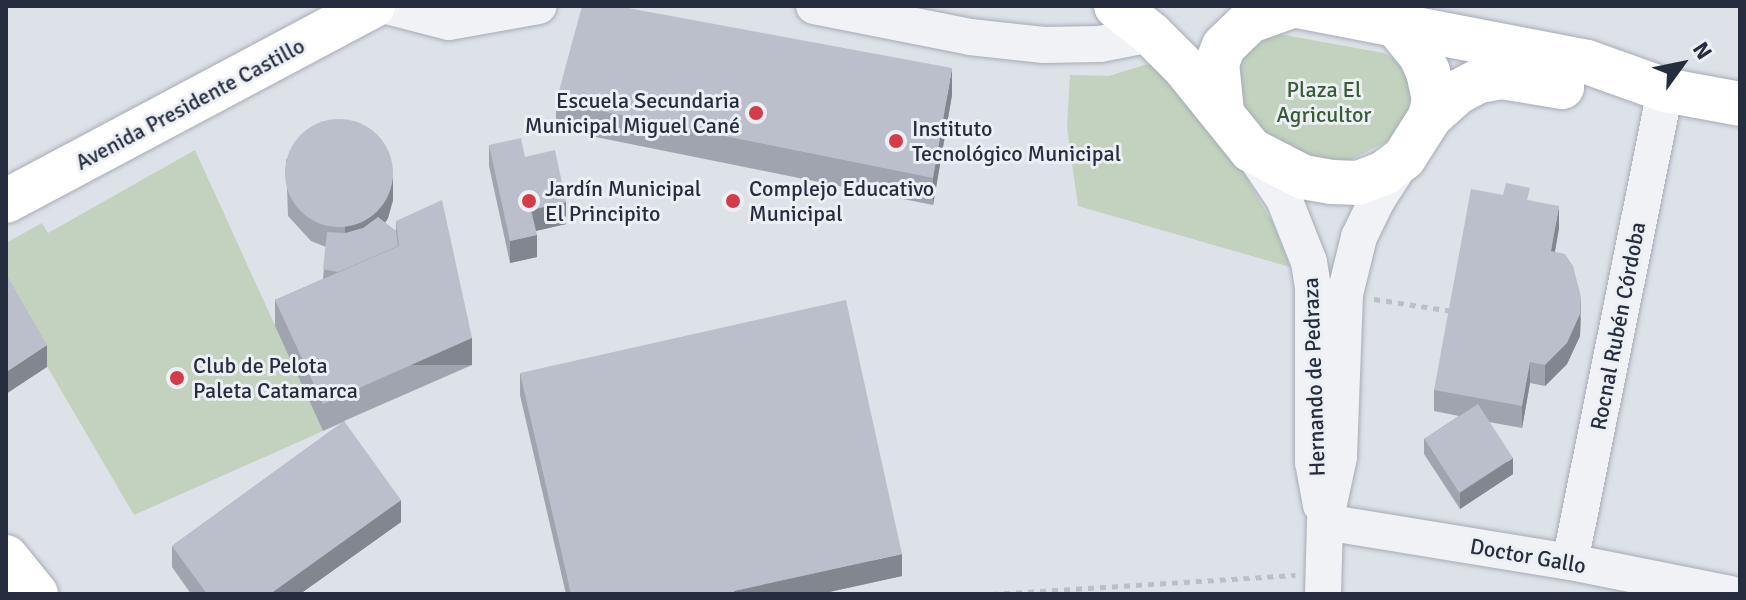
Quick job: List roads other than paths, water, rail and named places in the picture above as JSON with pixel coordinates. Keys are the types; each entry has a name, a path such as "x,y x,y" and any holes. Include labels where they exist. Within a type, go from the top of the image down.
{"main road":[{"name":"Avenida Presidente Castillo","path":"6,174 321,6"},
{"name":"Avenida Presidente Castillo","path":"6,201 373,6"},
{"path":"1116,6 1151,34 1222,112 1251,150 1303,177 1332,182 1358,183 1384,173 1404,158 1430,117 1458,92 1479,81 1502,77 1584,91 1665,90"},
{"path":"1222,112 1217,73 1224,46 1250,21 1294,6 1389,18 1587,62 1665,90 1740,104"},
{"path":"1389,18 1428,72 1434,100 1430,117"},
{"path":"6,557 36,594"}],"street":[{"path":"387,6 449,22 539,6"},
{"path":"814,6 970,37 1044,45 1100,44 1151,34"},
{"name":"Rocnal Rubén Córdoba","path":"1570,562 1665,90"},
{"name":"Hernando de Pedraza","path":"1251,150 1284,199 1309,262 1313,288 1313,462 1325,522"},
{"name":"Hernando de Pedraza","path":"1323,584 1325,522 1339,457 1345,294 1359,237 1377,200 1404,158"},
{"name":"Doctor Gallo","path":"1325,522 1570,562 1730,594"}],"place":[{"name":"Escuela Secundaria Municipal Miguel Cané","path":"756,113"},
{"name":"Instituto Tecnológico Municipal","path":"896,141"},
{"name":"Jardín Municipal El Principito","path":"529,201"},
{"name":"Complejo Educativo Municipal","path":"733,201"},
{"name":"Club de Pelota Paleta Catamarca","path":"177,378"}],"park label":[{"name":"Plaza El Agricultor","path":"1324,102"}]}
